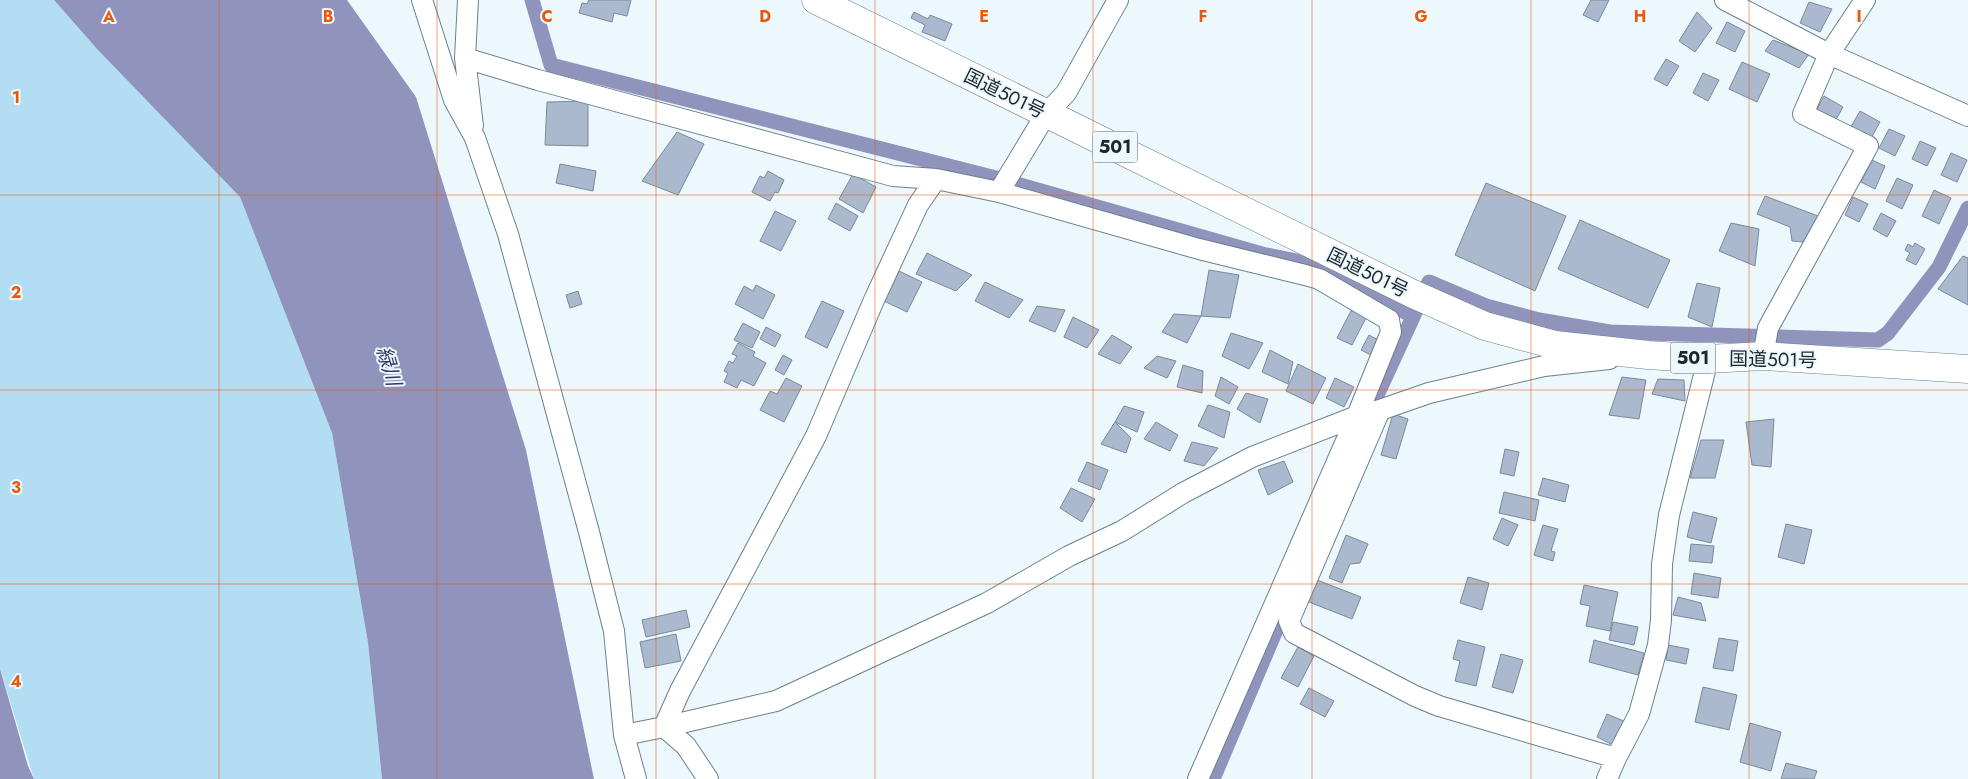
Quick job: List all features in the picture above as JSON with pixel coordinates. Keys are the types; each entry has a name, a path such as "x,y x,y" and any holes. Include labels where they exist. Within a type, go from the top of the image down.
{"highway":[{"name":"国道501号","path":"816,0 1420,298 1485,326 1555,345 1648,356 1708,359 1765,343 1968,369"}],"street":[{"path":"422,0 454,100 475,138 508,234 592,541 614,631 624,735 636,779"},
{"path":"468,0 464,58 475,138"},
{"path":"1003,185 1046,114 1066,93 1118,0"},
{"path":"1725,0 1829,54 1968,116"},
{"path":"1765,343 1868,146 1803,114 1829,54 1865,0"},
{"path":"464,58 538,80 893,176 1003,185 1199,249 1319,279 1389,320 1391,332 1357,416 1198,779"},
{"path":"664,727 680,691 816,436 874,300 918,205 936,179"},
{"path":"624,735 776,701 987,603 1069,556 1122,531 1183,493 1252,457 1357,416 1429,393 1544,366 1648,356"},
{"path":"1607,779 1639,714 1658,646 1661,620 1662,564 1669,515 1708,359"},
{"path":"1380,410 1289,621 1294,633 1415,696 1439,706 1616,758"},
{"path":"664,727 686,746 708,779"}],"shaded area":[{"path":"0,0 54,0 97,49 240,197 332,433 368,643 382,779 34,779 0,669"}],"water":[{"name":"緑川","path":"54,0 347,0 416,97 526,450 594,779 382,779 368,643 332,433 240,197 97,49"},
{"path":"0,669 28,766 34,779 0,779"}],"building":[{"path":"589,0 631,0 627,16 614,13 612,22 579,13 582,3 587,4"},
{"path":"1591,0 1609,0 1598,22 1583,15"},
{"path":"1809,2 1832,9 1820,32 1800,23"},
{"path":"914,12 928,19 930,15 952,24 945,41 922,32 925,25 911,18"},
{"path":"1697,12 1712,28 1695,52 1679,41"},
{"path":"1727,22 1745,31 1735,52 1716,43"},
{"path":"1773,40 1809,54 1799,68 1765,51"},
{"path":"1666,59 1679,66 1667,86 1654,79"},
{"path":"1742,62 1770,74 1757,102 1729,89"},
{"path":"1703,73 1719,80 1708,101 1693,93"},
{"path":"1824,96 1843,107 1834,123 1815,113"},
{"path":"588,101 588,146 545,145 547,102"},
{"path":"1860,111 1880,122 1869,142 1849,130"},
{"path":"1889,129 1905,136 1895,156 1879,148"},
{"path":"677,132 704,144 678,195 642,181"},
{"path":"1920,141 1936,148 1927,166 1912,159"},
{"path":"1951,153 1967,160 1957,182 1941,175"},
{"path":"1872,160 1885,166 1875,189 1861,182"},
{"path":"560,164 596,171 593,191 556,183"},
{"path":"768,171 784,180 778,193 775,192 770,201 752,192 760,176 764,178"},
{"path":"853,174 876,187 863,213 839,199"},
{"path":"1897,178 1913,185 1902,209 1886,201"},
{"path":"1486,183 1566,216 1535,291 1455,255"},
{"path":"1934,190 1951,198 1939,224 1922,216"},
{"path":"1765,196 1818,216 1803,242 1792,241 1790,227 1757,214"},
{"path":"1853,197 1868,204 1859,222 1845,215"},
{"path":"836,203 858,216 850,231 828,219"},
{"path":"775,211 796,221 781,251 760,241"},
{"path":"1881,213 1896,221 1887,237 1873,229"},
{"path":"1580,220 1670,260 1648,308 1558,269"},
{"path":"1731,223 1759,229 1755,266 1719,251"},
{"path":"1915,243 1925,249 1916,265 1906,260 1910,253 1905,250 1908,244 1913,247"},
{"path":"927,253 972,275 956,291 916,274"},
{"path":"1963,256 1968,258 1968,305 1938,289"},
{"path":"1209,270 1239,275 1230,318 1201,316"},
{"path":"899,271 922,282 907,312 884,301"},
{"path":"985,282 1023,300 1009,318 975,301"},
{"path":"1697,283 1720,288 1712,327 1688,317"},
{"path":"756,285 775,295 763,319 735,304 744,286 753,291"},
{"path":"578,291 582,304 570,308 566,295"},
{"path":"822,301 844,311 827,348 805,337"},
{"path":"1037,306 1065,310 1055,332 1029,321"},
{"path":"1352,309 1367,316 1352,345 1337,338"},
{"path":"1174,314 1201,316 1187,343 1162,332"},
{"path":"1073,317 1099,330 1087,348 1064,337"},
{"path":"743,323 760,332 752,348 734,340"},
{"path":"766,327 781,335 775,347 760,339"},
{"path":"1231,333 1263,343 1249,369 1222,356"},
{"path":"1112,335 1132,347 1120,364 1098,354"},
{"path":"1369,335 1380,341 1373,356 1361,350"},
{"path":"738,343 755,352 753,356 766,363 754,386 741,380 737,388 724,382 728,373 724,371 729,361 733,363 737,356 732,354"},
{"path":"1270,350 1293,362 1288,384 1262,372"},
{"path":"783,355 792,360 784,375 775,370"},
{"path":"1157,356 1176,361 1167,378 1144,368"},
{"path":"1298,364 1326,378 1313,404 1286,391"},
{"path":"1183,365 1203,371 1202,393 1177,387"},
{"path":"1221,377 1238,387 1229,404 1215,396"},
{"path":"1622,377 1646,380 1639,419 1609,415"},
{"path":"786,378 802,386 784,422 760,410 770,391 777,394"},
{"path":"1335,378 1354,387 1344,407 1326,398"},
{"path":"1658,379 1684,380 1685,401 1652,394"},
{"path":"1246,393 1268,399 1260,423 1237,409"},
{"path":"1208,405 1230,412 1224,438 1198,426"},
{"path":"1124,406 1144,412 1137,432 1115,422"},
{"path":"1393,414 1408,419 1396,459 1381,455"},
{"path":"1774,419 1771,467 1752,465 1746,422"},
{"path":"1115,422 1131,438 1126,453 1101,444"},
{"path":"1156,422 1178,435 1170,451 1144,439"},
{"path":"1701,440 1724,440 1715,478 1690,478"},
{"path":"1192,442 1218,448 1204,466 1184,461"},
{"path":"1505,449 1519,452 1514,476 1500,473"},
{"path":"1284,461 1293,482 1268,495 1258,470"},
{"path":"1087,462 1108,470 1100,490 1078,481"},
{"path":"1543,478 1569,485 1565,502 1538,495"},
{"path":"1071,488 1095,499 1082,522 1060,508"},
{"path":"1504,492 1539,500 1535,521 1499,513"},
{"path":"1693,512 1717,518 1711,543 1687,537"},
{"path":"1502,518 1518,525 1508,546 1493,539"},
{"path":"1786,524 1812,530 1804,564 1778,557"},
{"path":"1543,525 1558,529 1551,551 1555,552 1553,561 1534,555"},
{"path":"1346,535 1368,544 1360,563 1350,564 1342,583 1329,578"},
{"path":"1691,544 1714,546 1712,563 1689,561"},
{"path":"1694,573 1721,578 1718,598 1691,594"},
{"path":"1468,577 1489,583 1482,610 1460,603"},
{"path":"1312,578 1361,597 1352,619 1304,600"},
{"path":"1584,585 1618,592 1610,631 1586,626 1590,606 1580,604"},
{"path":"1678,597 1701,603 1706,621 1673,615"},
{"path":"686,610 690,627 646,637 642,620"},
{"path":"1613,622 1638,627 1634,645 1609,640"},
{"path":"676,634 681,661 645,668 640,642"},
{"path":"1719,638 1738,641 1733,671 1713,668"},
{"path":"1458,640 1485,647 1476,686 1455,681 1460,661 1453,659"},
{"path":"1594,640 1644,653 1638,675 1589,662"},
{"path":"1668,645 1689,649 1686,664 1666,660"},
{"path":"1298,647 1314,656 1298,687 1281,678"},
{"path":"1501,654 1523,660 1513,693 1492,687"},
{"path":"1703,687 1737,695 1729,730 1695,722"},
{"path":"1309,688 1334,701 1325,717 1300,704"},
{"path":"1607,714 1626,722 1615,746 1597,737"},
{"path":"1750,723 1781,732 1771,771 1740,762"},
{"path":"1786,763 1817,771 1814,779 1781,779"}],"waterway":[{"path":"532,0 551,65 996,178 1262,254 1311,264 1413,316"},
{"path":"1378,393 1429,282 1486,306 1539,320 1610,332 1878,340 1888,333 1939,267 1968,208"},
{"path":"1213,779 1287,604"}]}
